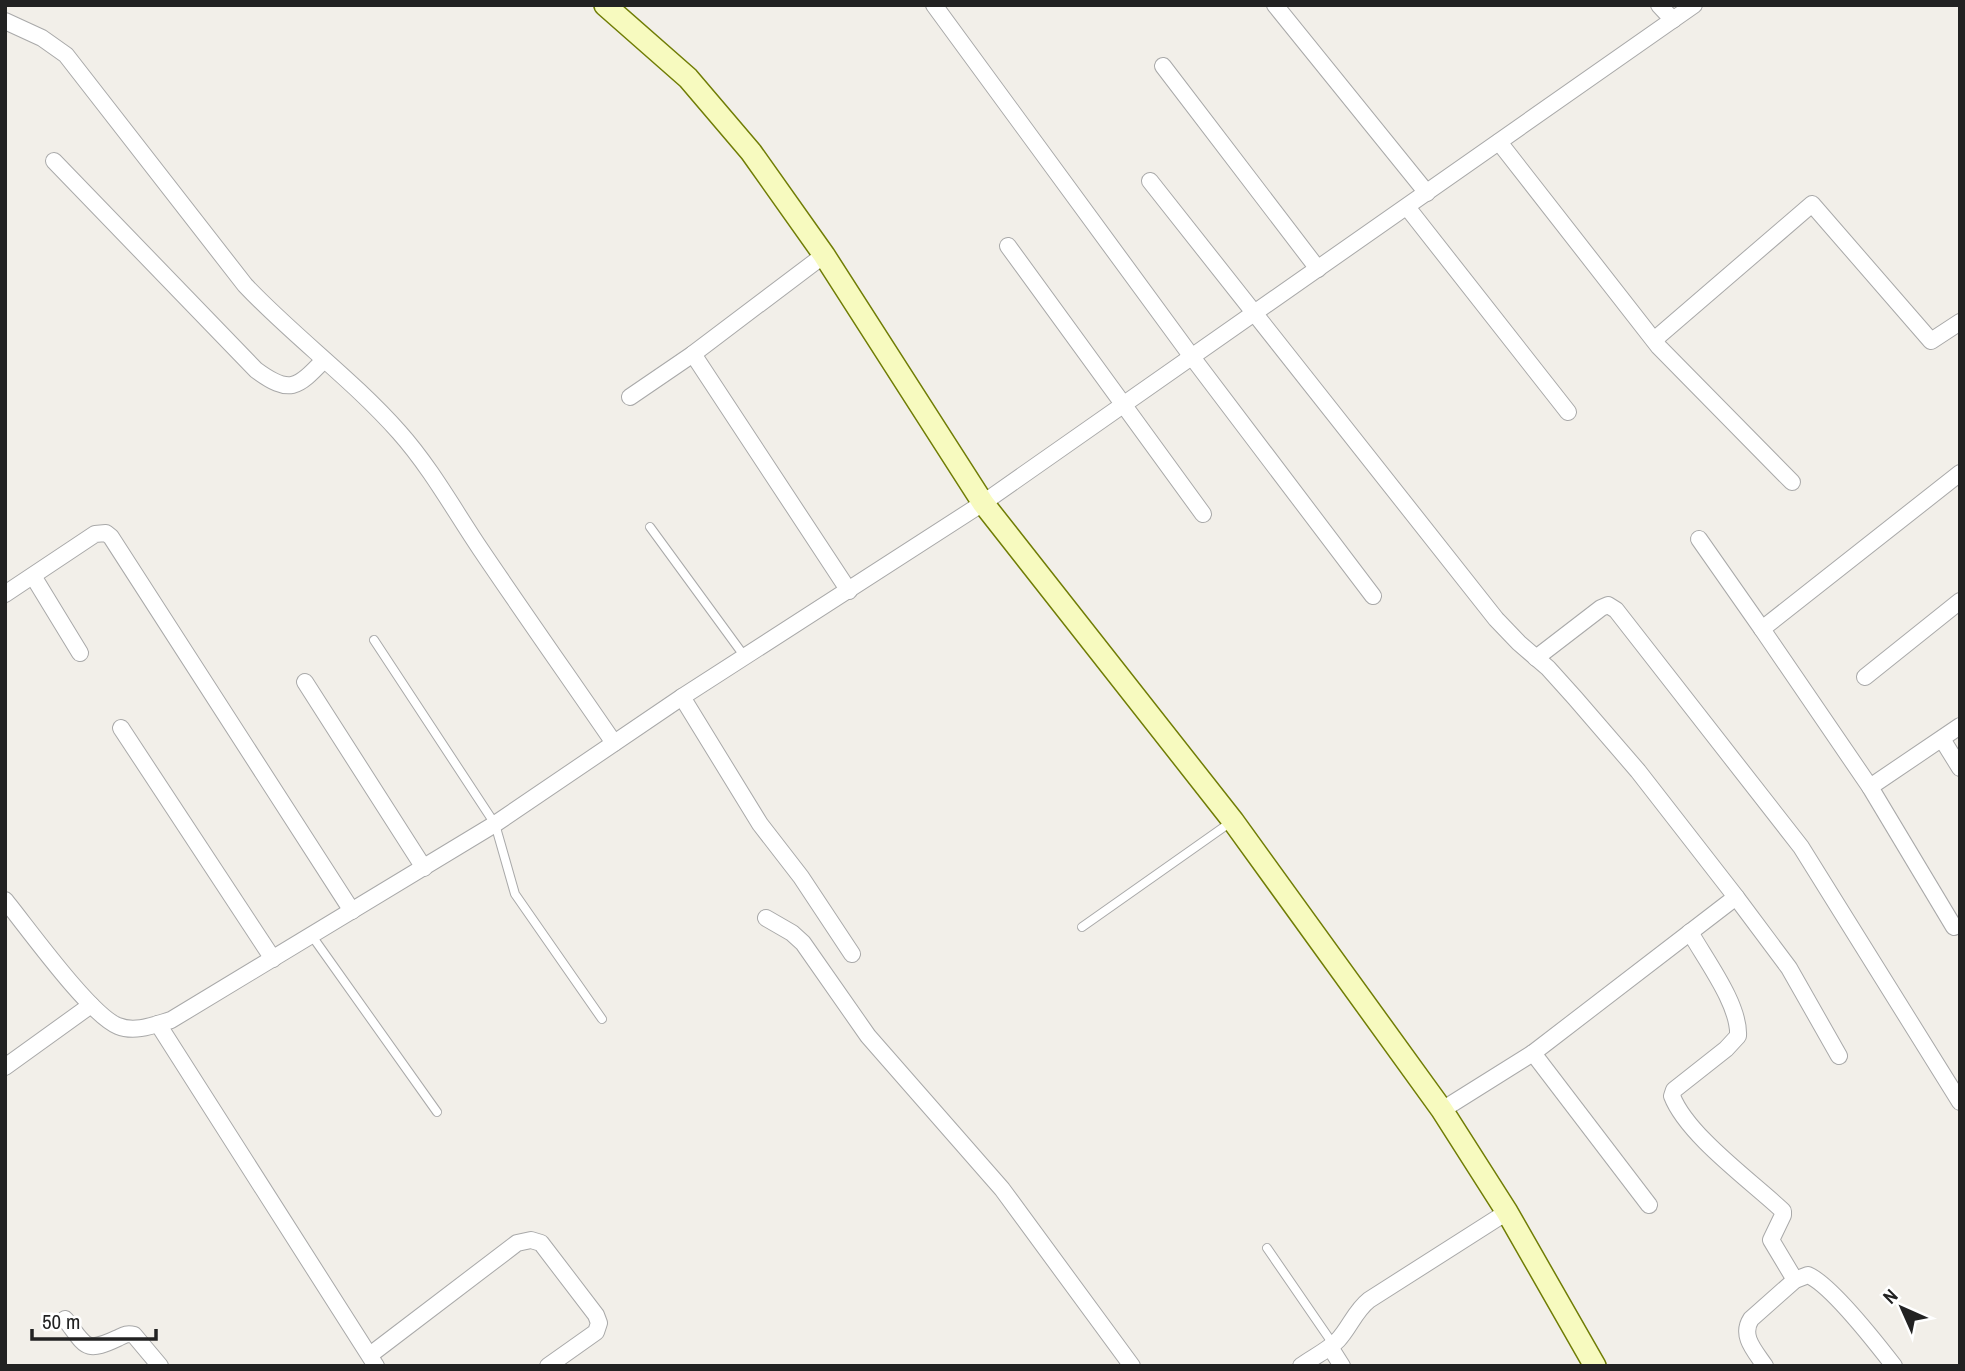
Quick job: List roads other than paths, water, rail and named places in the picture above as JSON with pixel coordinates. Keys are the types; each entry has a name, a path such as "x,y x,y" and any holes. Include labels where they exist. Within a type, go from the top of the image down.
{"main road":[{"path":"612,7 688,78 751,152 824,255 983,503 1233,821 1442,1110 1507,1212 1595,1366"}],"street":[{"path":"934,5 1192,357 1373,596"},
{"path":"1275,5 1427,193"},
{"path":"1659,5 1673,20"},
{"path":"5,900 91,1005 117,1026 141,1029 171,1020 495,824 682,697 983,503 1694,5"},
{"path":"5,21 42,38 66,55 245,285 399,432 428,469 614,743"},
{"path":"1163,66 1318,269"},
{"path":"1499,142 1654,340 1792,482"},
{"path":"54,161 256,370 278,384 293,386 305,380 324,360"},
{"path":"1150,181 1496,620 1548,668 1638,771 1788,968 1839,1056"},
{"path":"1654,340 1812,204 1931,341 1960,322"},
{"path":"1407,207 1568,412"},
{"path":"1007,246 1203,514"},
{"path":"630,397 693,354 824,255"},
{"path":"693,354 849,591"},
{"path":"1762,629 1959,474"},
{"path":"5,594 95,534 106,533 111,537 352,911"},
{"path":"1699,539 1870,787 1954,927"},
{"path":"33,576 80,653"},
{"path":"1865,677 1960,601"},
{"path":"1536,658 1601,608 1608,605 1616,610 1801,847 1960,1102"},
{"path":"305,682 424,868"},
{"path":"682,697 760,824 801,877 852,954"},
{"path":"1870,787 1960,726"},
{"path":"121,728 273,959"},
{"path":"1942,739 1960,768"},
{"path":"1442,1110 1533,1053 1736,897"},
{"path":"766,918 792,933 803,943 868,1037 1002,1189 1132,1366"},
{"path":"1690,932 1727,996 1735,1016 1738,1036 1726,1049 1674,1090 1672,1096 1675,1104 1703,1138 1783,1211 1771,1240 1794,1280"},
{"path":"5,1067 91,1005"},
{"path":"158,1024 373,1361 517,1243 531,1240 541,1243 596,1315 599,1323 596,1332 548,1366"},
{"path":"1533,1053 1649,1205"},
{"path":"1301,1366 1332,1346 1359,1308 1369,1300 1507,1212"},
{"path":"1765,1366 1749,1342 1747,1325 1751,1318 1794,1280 1808,1275 1818,1280 1857,1320 1894,1366"},
{"path":"65,1319 91,1348 127,1334 134,1335 160,1366"},
{"path":"1332,1346 1342,1366"}],"lane":[{"path":"650,527 745,657"},
{"path":"374,640 495,824 514,894 602,1019"},
{"path":"1082,927 1233,821"},
{"path":"312,936 437,1112"},
{"path":"1267,1248 1332,1346"}]}
